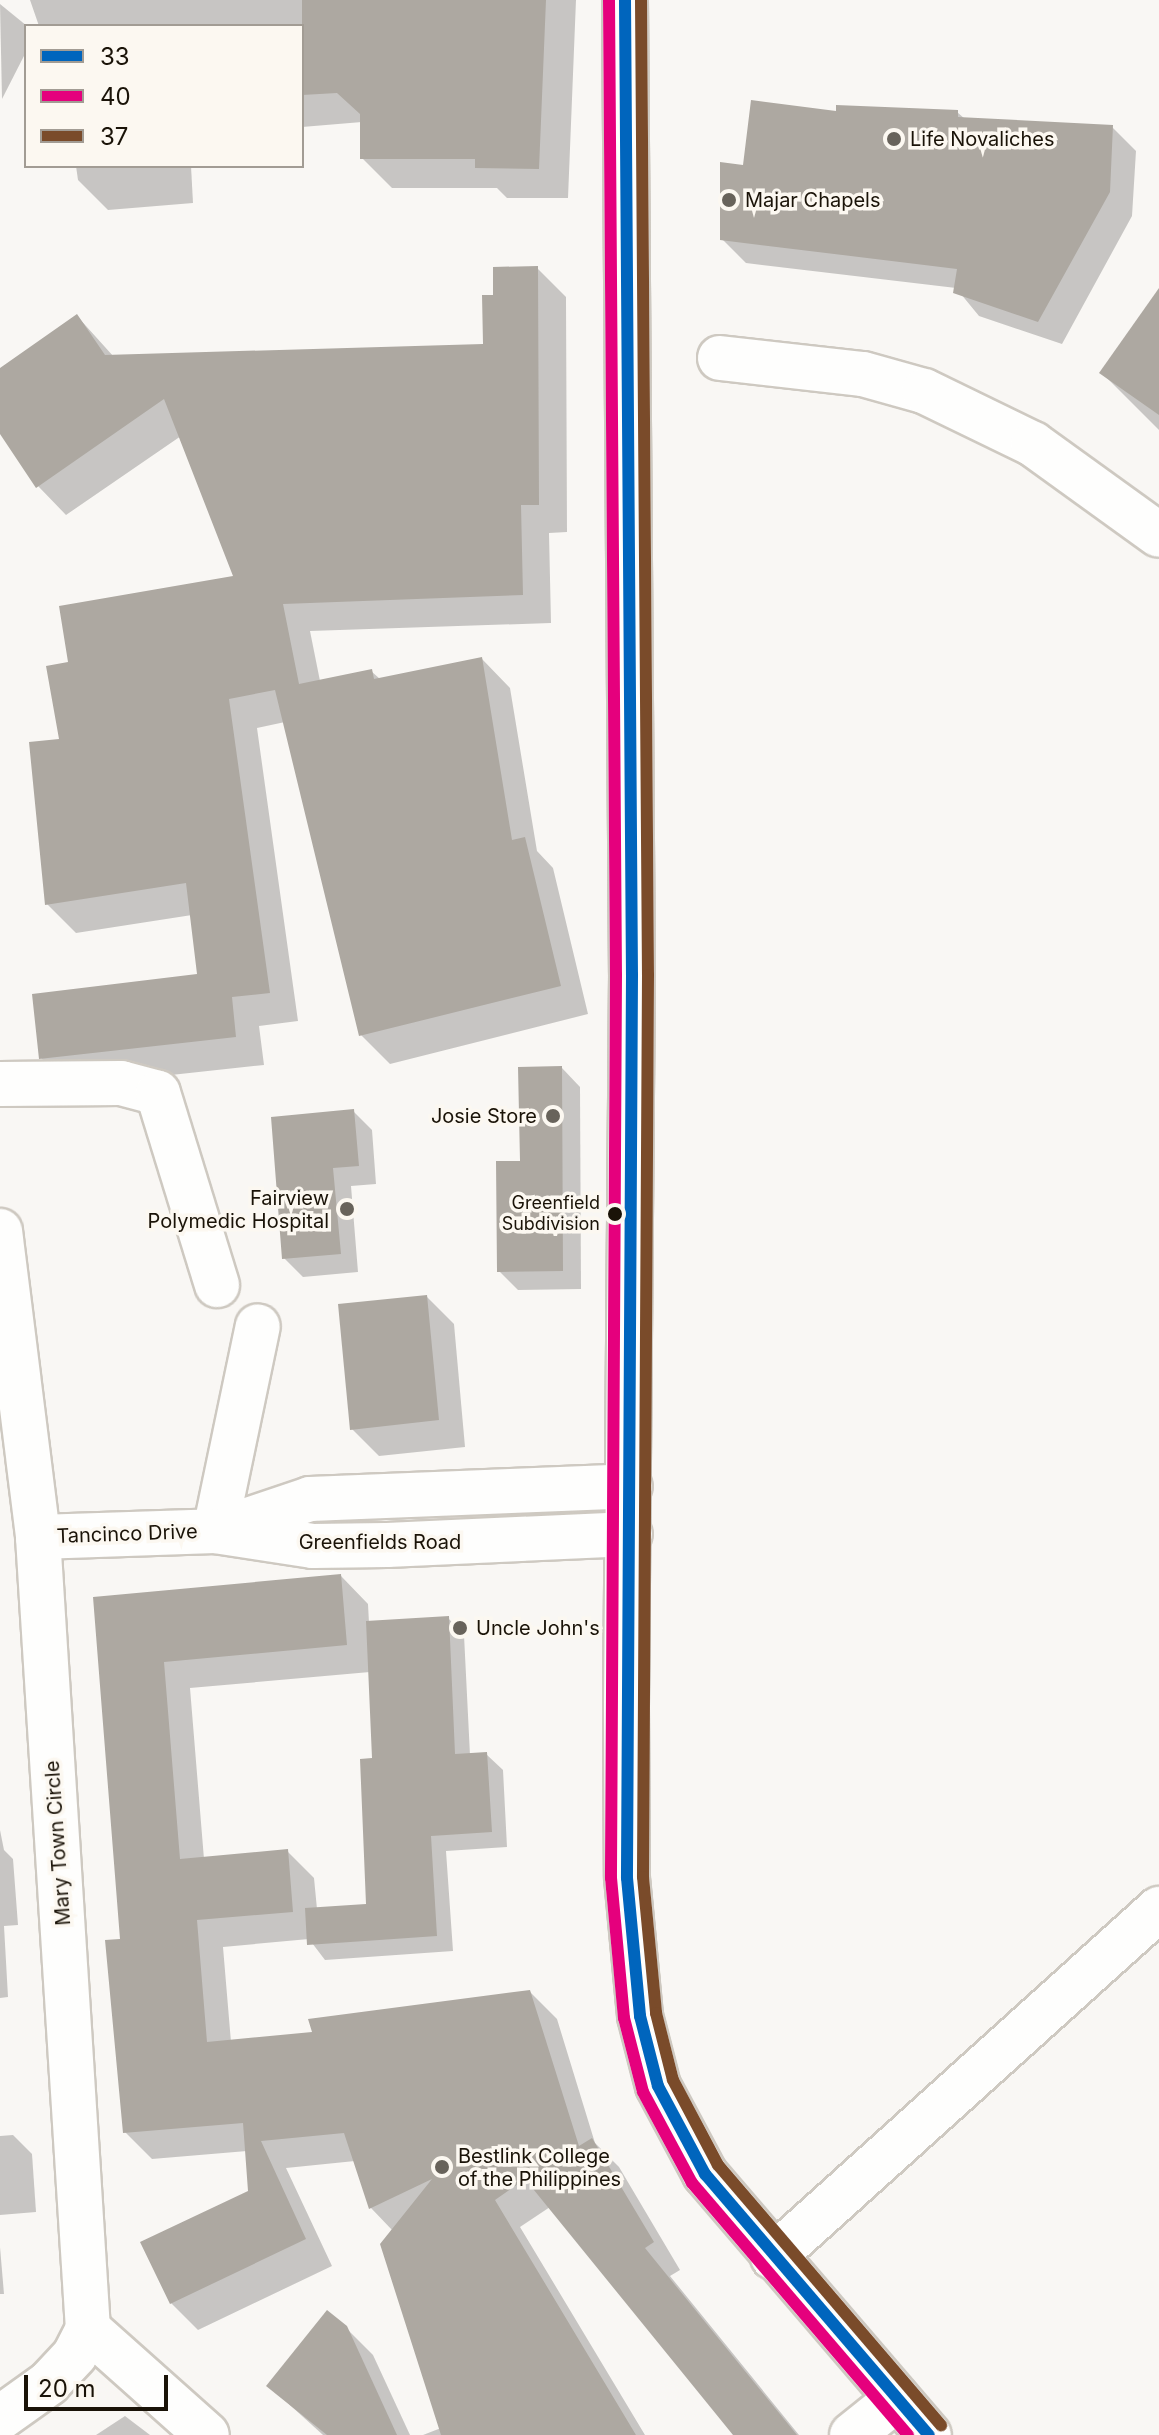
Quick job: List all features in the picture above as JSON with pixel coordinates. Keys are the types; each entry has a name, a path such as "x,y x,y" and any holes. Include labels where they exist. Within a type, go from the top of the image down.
{"main road":[{"path":"625,0 630,1486 627,1878 640,2016 658,2086 705,2174 773,2257 929,2435"},
{"path":"720,358 863,374 924,391 1033,444 1157,529"},
{"path":"0,1084 121,1083 158,1093 217,1285"},
{"name":"Mary Town Circle","path":"0,1231 38,1537 88,2329"},
{"path":"215,1531 258,1326"},
{"name":"Greenfields Road","path":"215,1531 310,1499 630,1486"},
{"name":"Greenfields Road","path":"215,1531 313,1546 630,1534"},
{"name":"Tancinco Drive","path":"38,1537 215,1531"},
{"path":"773,2257 1159,1909"},
{"path":"0,2418 49,2383 75,2355 88,2329 207,2435"},
{"path":"852,2435 897,2399"}],"building":[{"path":"302,0 546,0 539,169 475,168 475,159 360,159 360,114 337,93 304,95"},
{"path":"751,100 836,111 836,105 958,110 958,117 1113,125 1110,192 1038,322 953,293 957,269 720,240 720,162 743,165"},
{"path":"538,266 539,505 521,505 523,595 283,604 299,684 372,669 374,679 482,657 512,840 525,837 561,986 359,1036 275,690 229,699 270,993 232,997 236,1037 39,1059 32,994 197,974 186,883 45,905 29,742 59,739 46,666 68,662 59,606 233,576 164,399 36,488 0,434 0,368 77,314 105,355 483,344 482,295 493,295 493,267"},
{"path":"1159,288 1159,415 1099,373"},
{"path":"562,1066 563,1271 497,1272 496,1161 520,1161 518,1067"},
{"path":"354,1109 359,1166 333,1168 341,1254 282,1259 271,1117"},
{"path":"427,1295 439,1420 350,1430 338,1304"},
{"path":"341,1574 347,1645 164,1662 180,1859 288,1849 293,1912 197,1920 207,2042 312,2032 308,2019 530,1990 579,2146 592,2138 654,2242 645,2248 797,2435 733,2435 525,2179 495,2200 636,2435 441,2435 380,2244 432,2179 369,2209 344,2133 261,2141 306,2239 170,2304 140,2242 248,2191 243,2123 123,2133 105,1940 120,1939 93,1597"},
{"path":"449,1616 455,1754 487,1752 492,1832 431,1836 437,1936 307,1945 305,1908 366,1904 360,1759 372,1758 366,1621"},
{"path":"327,2310 347,2326 397,2435 327,2435 266,2386"}],"transit line":[{"name":"40","path":"609,0 616,975 611,1878 624,2018 643,2092 692,2183 908,2435"},
{"name":"33","path":"625,0 632,975 627,1878 640,2016 658,2086 705,2174 929,2435"},
{"name":"37","path":"641,0 648,975 643,1877 656,2013 673,2080 718,2165 941,2425"}],"place":[{"name":"Life Novaliches","path":"894,139"},
{"name":"Majar Chapels","path":"729,200"},
{"name":"Josie Store","path":"553,1116"},
{"name":"Fairview Polymedic Hospital","path":"347,1209"},
{"name":"Greenfield Subdivision","path":"615,1214"},
{"name":"Uncle John's","path":"460,1628"},
{"name":"Bestlink College of the Philippines","path":"442,2167"}]}
